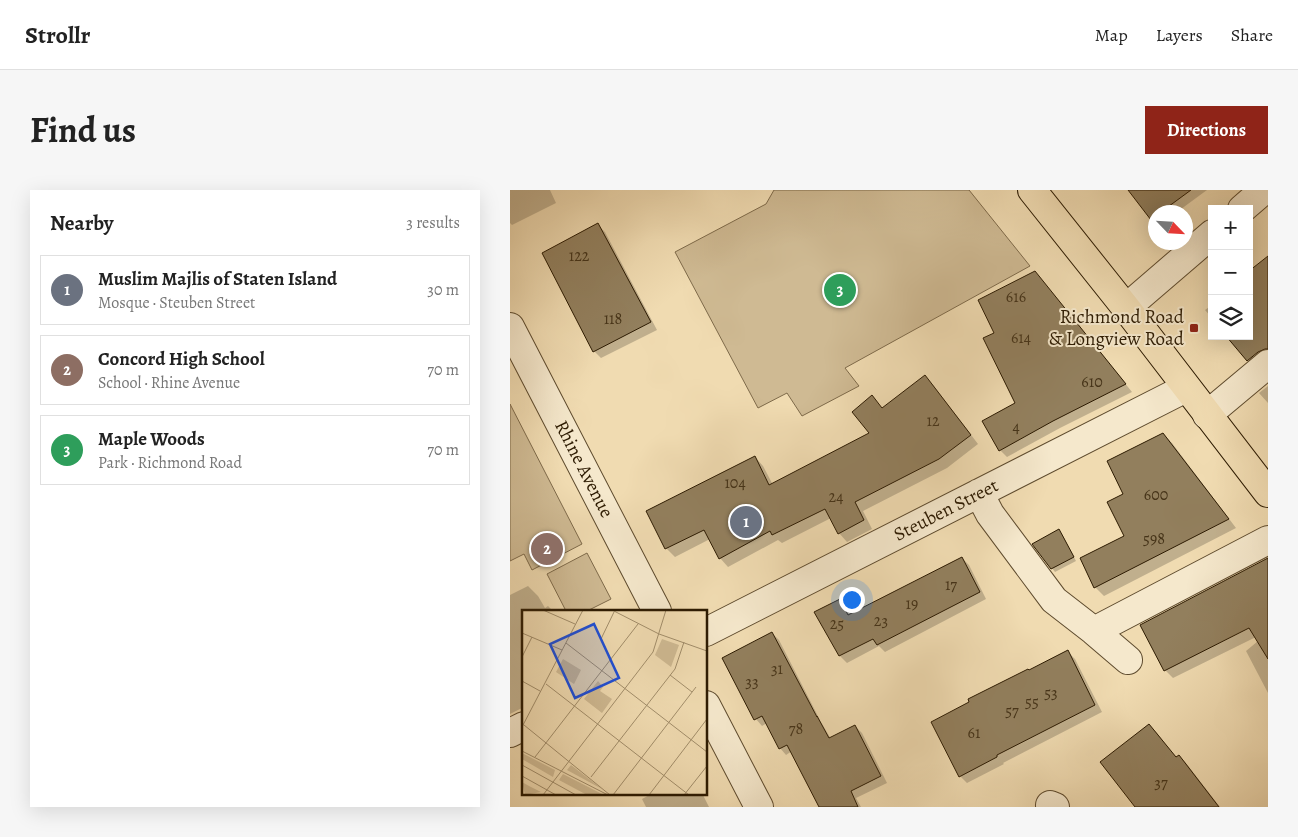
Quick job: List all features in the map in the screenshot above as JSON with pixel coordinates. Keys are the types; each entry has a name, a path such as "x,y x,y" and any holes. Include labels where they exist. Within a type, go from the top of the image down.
{"main road":[{"path":"1032,190 1126,308 1268,494"}],"street":[{"path":"1247,205 1264,190"},
{"path":"1126,308 1208,237"},
{"name":"Rhine Avenue","path":"510,327 656,610"},
{"path":"1207,414 1268,364"},
{"name":"Steuben Street","path":"708,631 1186,388"},
{"path":"979,493 990,514 1054,600 1128,660"},
{"path":"1094,631 1268,540"},
{"path":"708,709 759,807"},
{"path":"510,733 522,727"}],"shaded area":[{"path":"774,190 969,190 1030,266 845,368 859,386 802,416 787,393 758,408 675,252 766,204"},
{"path":"510,404 582,544 532,570 524,554 510,561"},
{"path":"587,553 611,599 589,610 565,610 547,574"}],"building":[{"path":"1128,190 1191,190 1171,205 1148,205 1148,216"},
{"path":"598,223 651,322 593,352 542,253"},
{"path":"1268,256 1268,349 1258,352 1247,361 1229,340 1253,340 1253,268"},
{"path":"1035,271 1126,384 999,451 982,421 1015,403 983,338 994,333 978,300"},
{"path":"925,375 971,435 939,459 855,502 864,520 838,534 825,509 772,535 770,531 719,559 704,530 665,549 646,511 755,456 769,485 869,433 852,412 872,395 882,408"},
{"path":"1163,433 1229,519 1094,588 1080,558 1124,536 1107,502 1123,494 1107,461"},
{"path":"1059,529 1074,557 1051,569 1032,544"},
{"path":"962,557 980,592 877,645 873,639 839,656 814,612 840,599 848,615"},
{"path":"1268,558 1268,659 1249,628 1164,671 1140,625"},
{"path":"772,632 829,738 855,725 881,776 851,791 858,807 819,807 787,745 779,749 762,716 754,720 722,658"},
{"path":"1068,650 1095,705 997,755 997,757 959,777 931,722 969,702 968,699"},
{"path":"1149,724 1176,757 1179,755 1219,807 1135,807 1100,762"}],"place":[{"name":"Maple Woods","path":"840,290"},
{"name":"Richmond Road & Longview Road","path":"1194,328"},
{"name":"Muslim Majlis of Staten Island","path":"746,522"},
{"name":"Concord High School","path":"547,549"}]}
